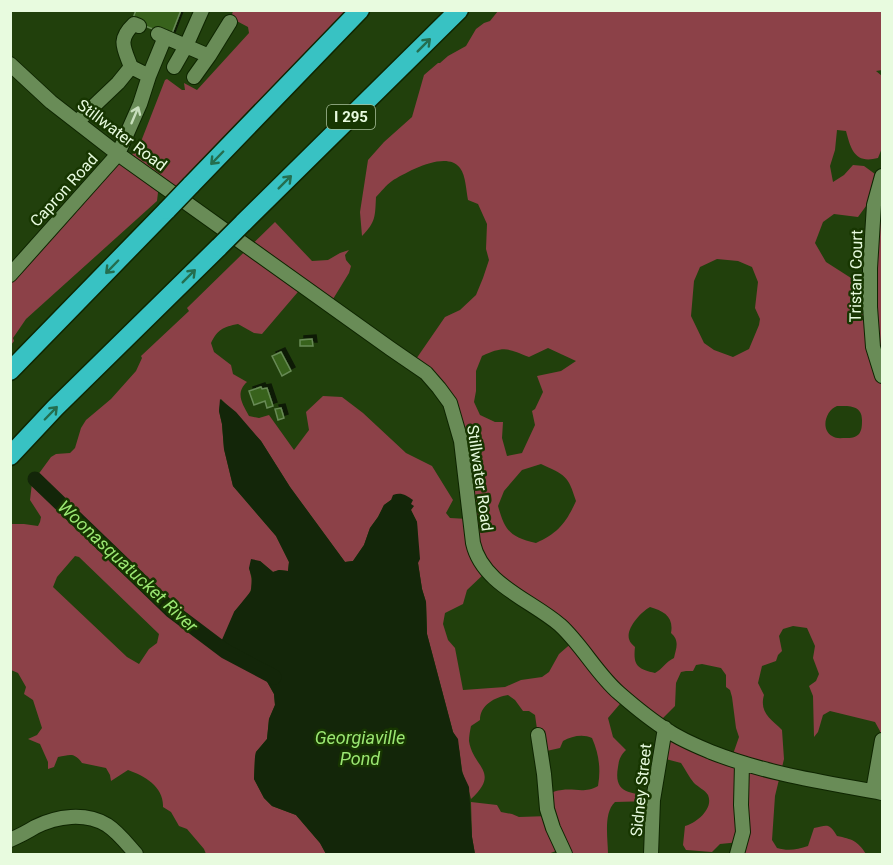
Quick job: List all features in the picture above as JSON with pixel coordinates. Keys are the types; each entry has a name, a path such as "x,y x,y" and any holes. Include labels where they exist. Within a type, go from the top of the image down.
{"highway":[{"path":"274,99 347,10"},
{"path":"10,371 360,10"},
{"name":"I 295","path":"10,456 77,386 459,10"}],"street":[{"path":"174,67 202,10"},
{"path":"194,77 230,22"},
{"path":"139,26 134,24 123,38 123,44 131,67 149,76"},
{"name":"Capron Road","path":"10,275 118,154 140,104 161,36 186,46"},
{"path":"186,46 209,56"},
{"name":"Stillwater Road","path":"10,64 51,102 118,154 431,378 450,403 461,441 473,543 480,562 492,576 559,624 617,691 639,710 689,742 742,764 785,775 878,792"},
{"path":"77,122 118,83 131,67"},
{"name":"Tristan Court","path":"882,176 874,205 870,307 873,347 882,376"},
{"name":"Sidney Street","path":"651,855 653,800 665,728"},
{"path":"538,735 547,809 565,855"},
{"path":"878,792 882,740"},
{"path":"737,855 743,832 742,764"},
{"path":"10,840 58,819 84,818 107,825 136,855"}],"shaded area":[{"path":"233,11 346,11 302,66 181,195 159,184 157,201 26,319 11,345 11,273 121,159 130,158 142,139 165,80 167,79 182,90 185,90 184,83 197,90 249,33 248,27 231,18"},
{"path":"498,11 882,11 882,70 876,71 882,76 882,148 878,158 859,157 852,149 846,131 837,130 835,150 830,166 833,182 853,165 864,166 875,174 869,202 858,217 834,214 823,222 815,243 826,262 851,278 874,297 876,242 882,196 882,791 878,790 880,731 875,722 830,711 823,715 818,732 814,737 813,696 809,686 816,681 819,674 813,658 815,646 807,628 793,626 783,629 779,636 782,651 776,661 762,666 758,683 764,695 765,711 782,730 784,759 775,796 772,840 777,848 792,850 808,846 814,828 825,826 830,827 837,836 857,843 866,854 741,854 740,842 720,844 712,852 686,850 683,845 685,826 703,815 709,800 707,793 694,783 681,763 662,758 664,730 732,757 739,737 732,697 730,690 726,687 726,675 721,668 702,664 696,665 693,671 681,672 676,683 675,706 661,720 625,698 608,718 613,737 626,750 619,762 618,783 631,793 653,797 652,801 615,802 611,807 607,834 608,854 566,854 561,849 548,854 475,854 471,802 497,805 501,812 519,817 549,816 546,794 560,790 588,790 598,786 599,762 592,738 574,737 563,741 560,748 542,752 535,715 529,711 523,711 508,695 493,700 485,706 480,720 471,726 469,741 471,750 485,775 480,790 471,799 427,634 426,602 418,563 417,522 411,510 391,500 384,505 370,528 364,545 353,561 345,562 290,487 261,441 221,399 219,411 224,449 233,486 276,536 289,562 288,571 273,572 260,561 249,568 252,583 250,593 234,612 243,661 257,668 274,694 275,705 269,719 267,739 256,752 254,779 264,798 272,806 296,815 320,843 326,854 206,854 187,829 179,826 171,812 163,807 157,788 147,779 128,770 111,781 106,768 82,763 72,755 58,757 54,767 48,769 48,762 40,744 28,739 37,735 42,728 33,700 24,694 26,687 18,673 11,670 11,524 38,526 41,517 30,500 32,483 51,457 56,454 70,453 75,448 86,420 111,399 136,371 141,356 189,311 187,308 275,222 312,261 328,260 349,250 345,255 351,266 330,304 303,286 262,334 254,333 238,324 225,328 216,335 211,343 214,352 231,365 233,374 247,382 241,394 249,416 259,418 269,415 294,450 309,430 306,412 323,396 342,397 406,453 432,466 453,500 446,513 450,518 468,519 449,410 414,362 445,317 460,310 476,295 489,260 486,249 487,224 478,204 468,200 462,171 454,163 446,161 426,164 388,184 376,197 374,218 362,236 360,212 368,160 412,117 424,75 448,56 466,46 476,29 490,21","holes":["717,259 738,261 752,267 758,282 755,308 760,319 759,325 749,349 733,357 714,350 704,343 691,316 694,281 700,267","548,348 576,361 561,371 537,376 543,392 532,411 535,425 522,453 507,456 502,438 503,422 495,422 480,415 474,402 476,371 482,356 505,349 529,357","837,406 850,406 860,411 862,420 859,434 850,438 837,438 828,433 825,424 830,411","541,464 568,481 576,501 560,526 536,543 514,535 506,527 498,506 504,491 522,470","75,556 79,557 159,634 157,643 149,649 139,664 127,657 53,587 57,577","486,572 574,641 559,654 549,672 542,677 521,680 505,687 463,690 455,648 448,640 443,624 445,613 463,604 467,590","650,607 660,610 669,619 672,627 671,633 676,642 674,658 655,673 640,668 635,658 635,647 629,639 632,625"]}],"water":[{"name":"Georgiaville Pond","path":"220,399 236,412 261,441 290,487 345,562 353,561 364,545 370,528 393,495 403,494 413,500 411,504 414,506 411,510 417,522 420,559 418,563 426,602 427,634 453,732 458,739 462,772 469,787 475,854 326,854 320,843 296,815 272,806 264,798 254,779 255,757 256,752 267,739 269,719 275,705 274,694 257,668 222,653 221,642 234,612 251,591 252,578 249,568 251,559 260,561 273,572 288,571 289,562 276,536 233,486 224,449 219,411"}],"building":[{"path":"136,10 181,10 171,36 132,21"},
{"path":"312,339 313,346 300,346 300,340"},
{"path":"281,352 291,371 282,376 272,356"},
{"path":"261,387 262,389 267,388 273,406 267,408 265,401 254,405 249,391"},
{"path":"281,408 284,418 278,420 275,409"}],"waterway":[{"name":"Woonasquatucket River","path":"35,479 172,611 225,651 274,677"}]}
